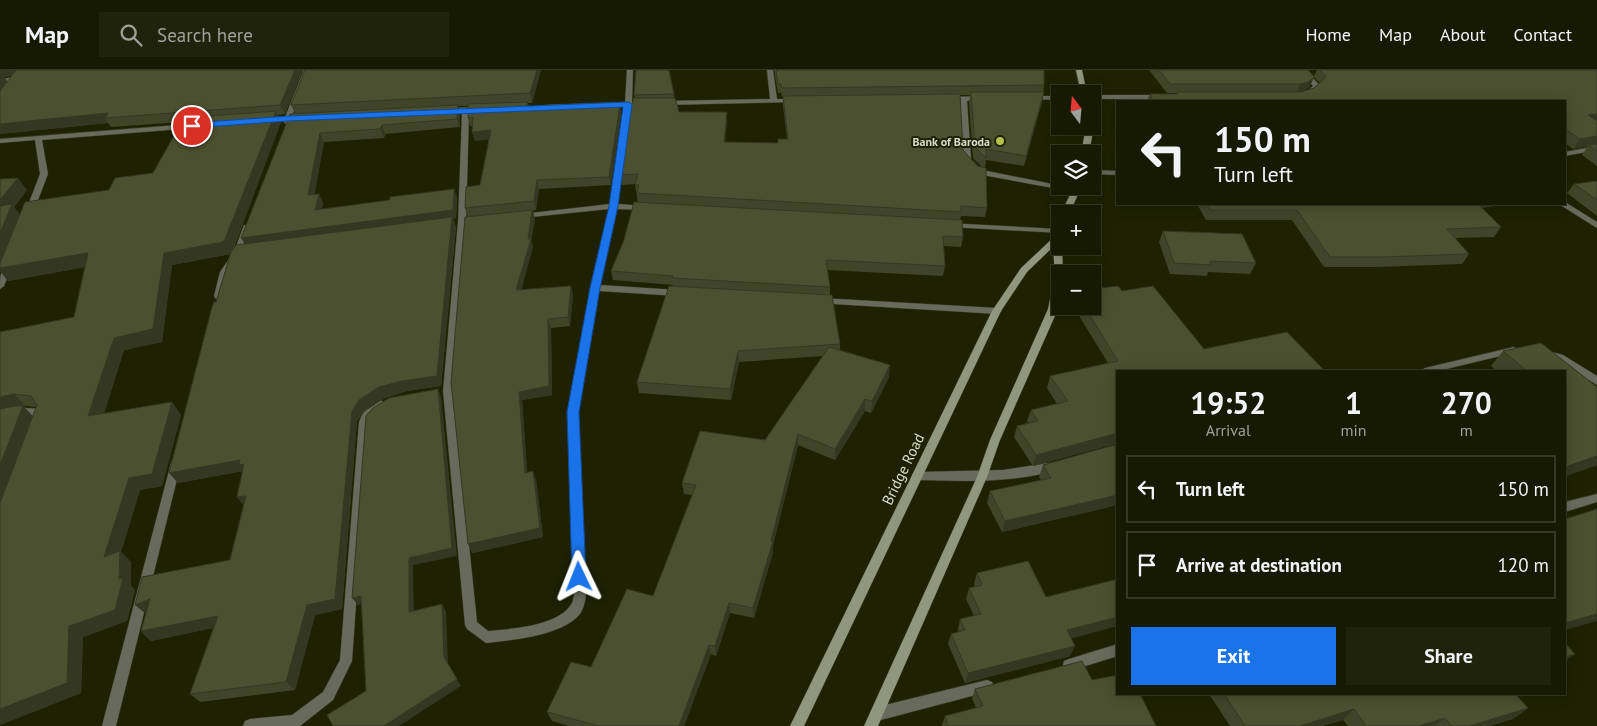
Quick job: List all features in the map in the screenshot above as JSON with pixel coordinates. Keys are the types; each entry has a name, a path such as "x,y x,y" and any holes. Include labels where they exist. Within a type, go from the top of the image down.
{"street":[{"path":"12,87 24,70"},
{"path":"281,136 307,70"},
{"path":"466,110 462,222 444,392 470,625 486,637 512,635 564,621 576,610 580,595 573,412 595,288 614,206 628,104 630,70"},
{"path":"770,70 774,101"},
{"path":"1079,70 1082,85"},
{"path":"1296,97 1307,95 1317,86 1308,72"},
{"path":"0,81 18,79"},
{"path":"1101,97 1170,97"},
{"path":"943,99 992,98"},
{"path":"1021,98 1051,98"},
{"path":"963,99 967,160 970,165 980,172 1051,184"},
{"path":"657,104 804,101"},
{"path":"532,108 647,104"},
{"path":"436,112 485,110"},
{"path":"258,121 307,118"},
{"path":"0,141 198,126"},
{"path":"27,218 44,174 38,138"},
{"path":"1566,154 1597,148"},
{"path":"1101,172 1116,173"},
{"path":"1566,205 1597,226"},
{"path":"508,217 614,206 653,208"},
{"path":"214,310 224,272 243,251 251,216"},
{"path":"940,224 1051,232"},
{"name":"Bridge Road","path":"797,726 997,311 1024,270 1051,241"},
{"path":"0,286 14,252"},
{"path":"874,720 982,477 995,440 1053,309 1059,275 1059,255"},
{"path":"595,288 683,293"},
{"path":"810,300 997,311"},
{"path":"1429,370 1514,350 1523,350"},
{"path":"1542,352 1560,358 1597,381"},
{"path":"250,726 295,721 328,696 346,661 364,422 368,413 386,401 394,400"},
{"path":"0,418 26,412 37,412 42,417 35,434"},
{"path":"109,726 178,455"},
{"path":"917,476 982,477 1034,472 1062,464"},
{"path":"1566,507 1597,498"},
{"path":"1053,669 1116,651"},
{"path":"874,720 997,683"}],"building":[{"path":"16,70 295,70 280,105 105,118 108,113 0,124 0,91"},
{"path":"305,70 537,70 530,93 291,105"},
{"path":"636,70 669,70 674,94 634,95"},
{"path":"776,70 1044,70 1044,85 782,88 781,84 778,84"},
{"path":"1159,70 1308,70 1314,77 1308,82 1300,84 1170,84"},
{"path":"1320,70 1597,70 1597,114 1588,115 1597,121 1597,136 1580,139 1566,130 1566,100 1153,100 1150,94 1178,94 1176,92 1301,92 1314,88 1326,76"},
{"path":"971,92 1044,92 1026,156 986,149 986,158 975,147"},
{"path":"960,94 963,150 977,166 986,168 987,208 961,206 961,212 637,193 639,185 635,185 638,174 621,175 633,98 675,98 679,112 727,112 724,142 778,143 778,139 788,139 783,96"},
{"path":"528,102 526,108 620,105 609,177 537,180 534,201 465,208 466,187 480,185 491,130 472,132 473,117 468,118 468,104"},
{"path":"458,105 457,119 382,125 380,129 320,133 308,195 319,194 315,210 390,200 390,197 454,189 453,210 241,238 290,114"},
{"path":"276,111 225,239 223,242 164,253 153,329 114,338 88,416 172,402 152,474 129,478 104,557 120,551 119,579 123,578 115,610 69,626 67,683 0,709 0,503 37,405 31,396 14,394 0,397 0,332 74,317 88,253 0,268 0,263 25,202 109,190 115,178 153,173 184,118"},
{"path":"1597,144 1597,151 1589,145"},
{"path":"18,178 0,200 0,179"},
{"path":"1597,181 1597,200 1574,184"},
{"path":"634,202 962,220 963,237 943,236 945,266 826,260 830,287 672,278 673,276 611,271 624,240"},
{"path":"12,204 0,233 0,206"},
{"path":"1207,205 1479,205 1501,227 1447,229 1469,254 1330,257 1297,210 1210,210"},
{"path":"532,210 528,239 531,239 516,290 571,286 568,317 548,319 549,386 519,392 525,473 533,471 540,528 468,544 451,382 465,217"},
{"path":"452,217 437,376 402,381 379,387 359,400 352,411 335,599 307,605 286,682 190,694 218,616 141,631 150,599 135,605 142,577 230,560 246,496 237,497 244,464 239,465 240,460 169,473 212,307 214,302 216,302 231,252 236,245"},
{"path":"1163,231 1242,234 1256,263 1210,261 1211,265 1174,263"},
{"path":"669,286 832,295 840,344 738,351 730,389 637,382"},
{"path":"1118,286 1122,291 1153,286 1204,349 1287,332 1324,370 1116,370 1116,434 1036,455 1017,426 1038,421 1031,410 1068,401 1050,376 1118,361 1090,315 1101,315 1101,288"},
{"path":"1541,343 1597,387 1597,456 1566,467 1566,370 1526,370 1503,351"},
{"path":"829,347 890,365 872,401 865,399 835,449 798,434 771,541 773,541 753,608 729,603 715,646 709,645 679,726 599,726 547,712 571,662 591,667 627,589 653,596 696,485 682,483 700,431 765,440"},
{"path":"438,389 452,548 409,558 409,612 442,604 444,657 457,679 384,726 333,726 327,715 366,691 361,596 352,598 366,416 373,408 389,398"},
{"path":"23,406 0,465 0,409"},
{"path":"1116,445 1116,495 1005,521 990,491 1051,478 1043,465"},
{"path":"1597,509 1597,614 1566,623 1566,519"},
{"path":"1028,561 1046,597 1116,580 1116,618 1067,630 1075,646 968,673 951,634 965,630 960,619 981,614 969,588 982,585 977,573"},
{"path":"1566,644 1575,654 1566,657"},
{"path":"1082,661 1092,680 1116,675 1116,695 1140,695 1156,726 948,726 945,716 983,706 975,689"},
{"path":"1225,695 1516,695 1528,708 1470,726 1451,726 1445,718 1419,726 1366,726 1354,709 1300,726 1245,726"}],"place":[{"name":"Bank of Baroda","path":"1000,141"}],"route":[{"path":"192,126 288,118 628,104 614,206 595,288 573,412 579,577"}]}
